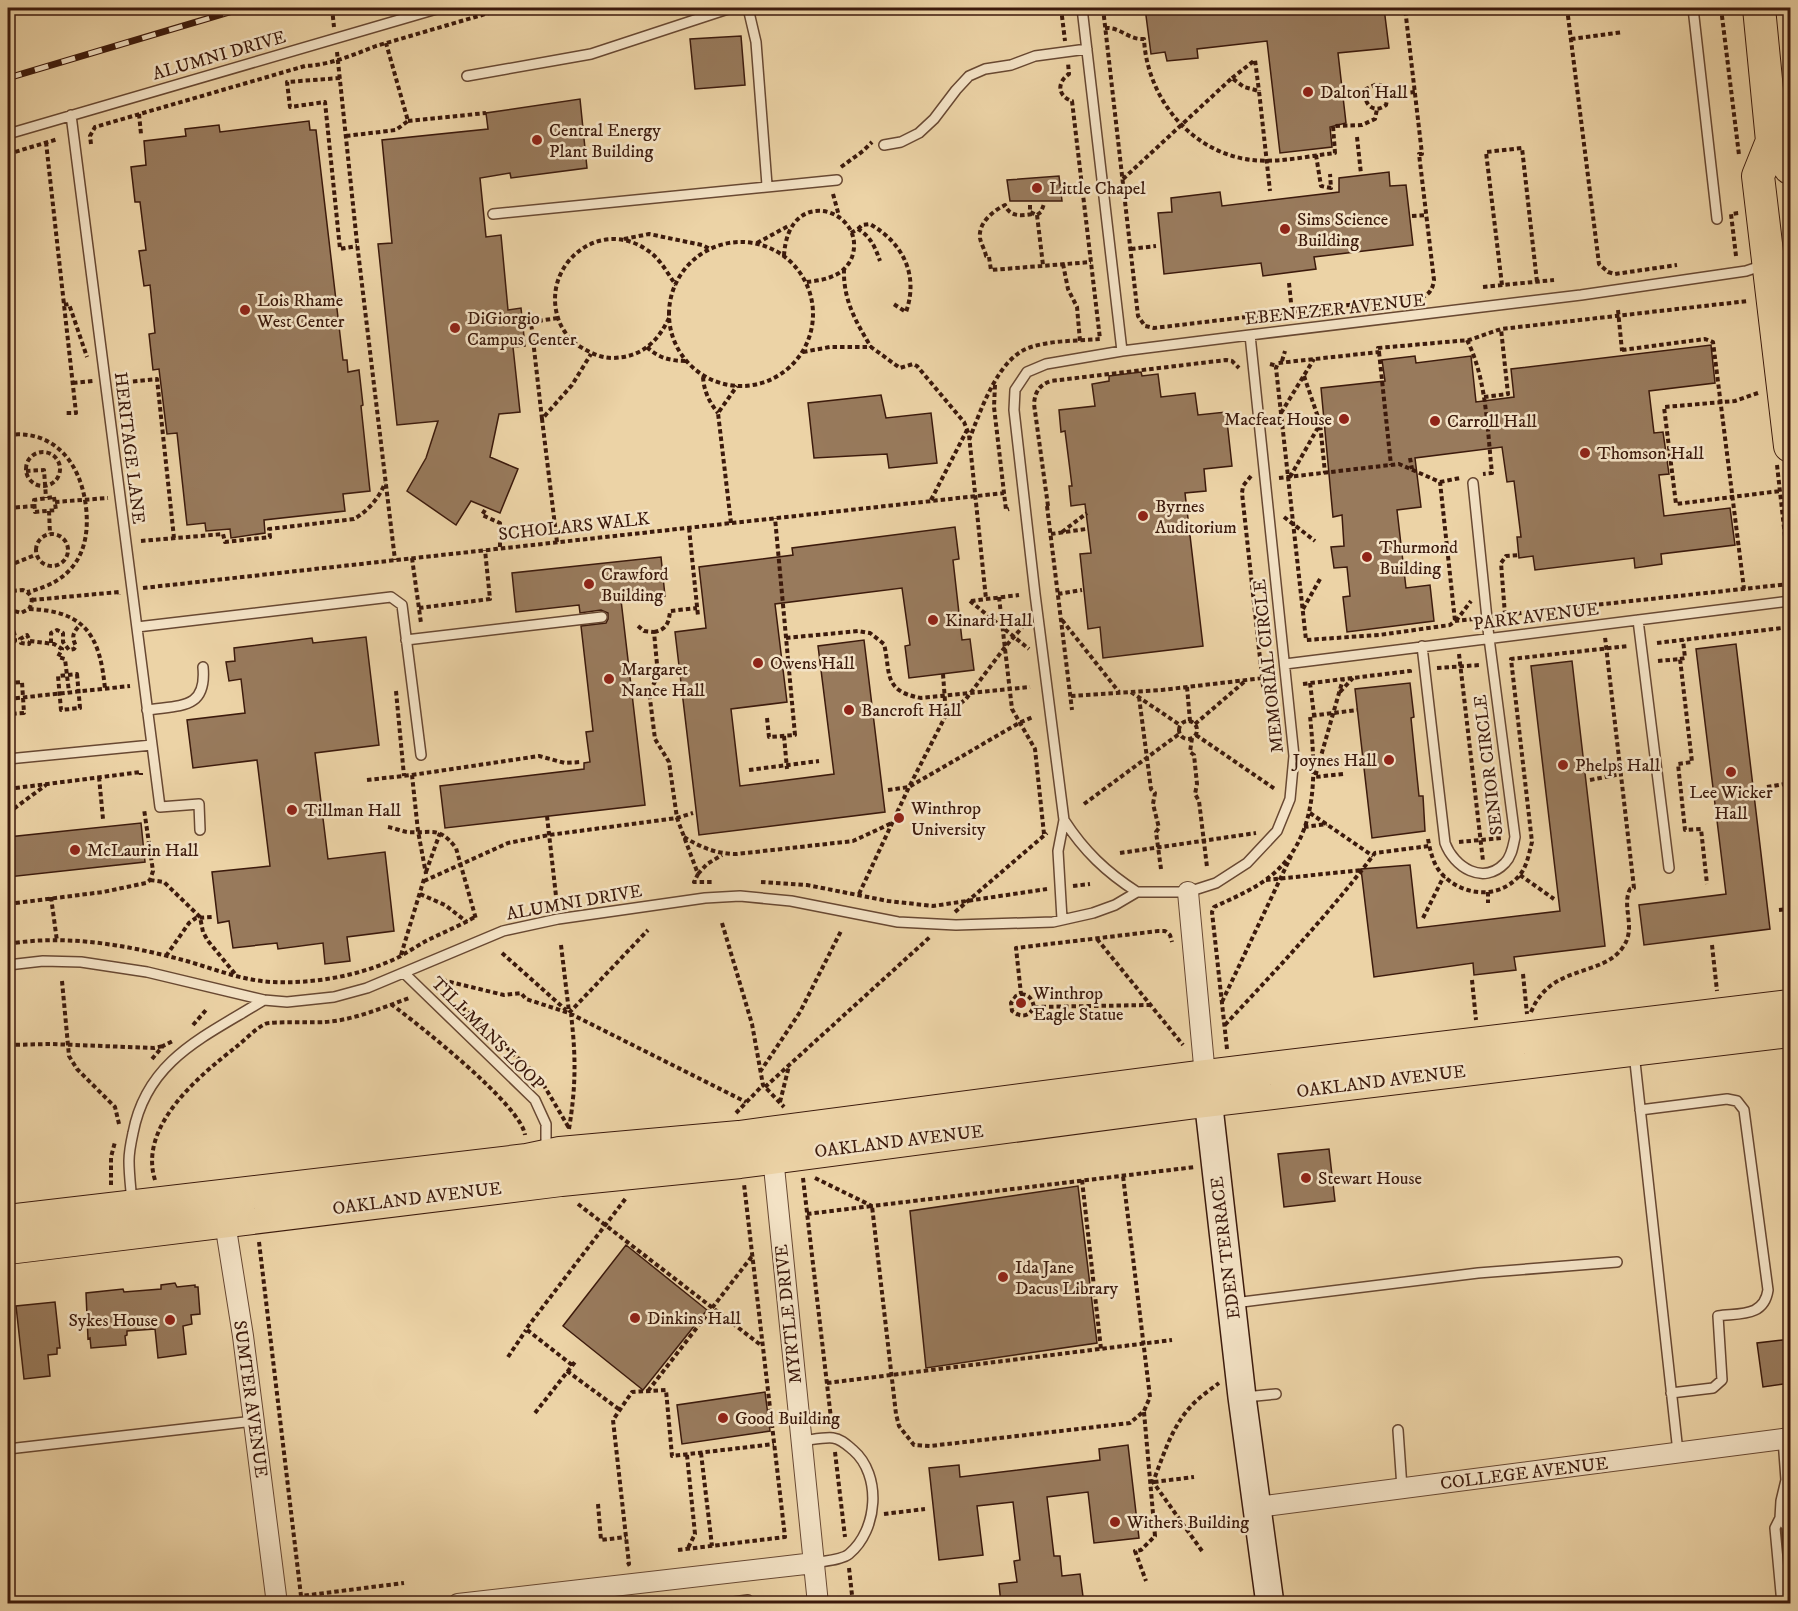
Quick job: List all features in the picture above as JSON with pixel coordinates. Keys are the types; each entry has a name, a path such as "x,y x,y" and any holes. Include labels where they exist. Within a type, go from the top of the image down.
{"main road":[{"path":"1759,8 1774,132 1791,168"},
{"path":"1774,132 1758,176 1758,259 1783,452"},
{"name":"OAKLAND AVENUE","path":"223,1209 546,1143 777,1133 1206,1072 1791,1006"},
{"name":"OAKLAND AVENUE","path":"1206,1072 1633,1051 1791,1031"},
{"name":"OAKLAND AVENUE","path":"8,1221 133,1219 740,1162 777,1133"},
{"name":"OAKLAND AVENUE","path":"8,1248 133,1219"}],"street":[{"name":"EDEN TERRACE","path":"1188,892 1232,1304 1232,1389 1258,1507 1270,1604"},
{"name":"MYRTLE DRIVE","path":"777,1133 801,1441 818,1604"},
{"name":"SUMTER AVENUE","path":"223,1209 243,1336 277,1604"},
{"name":"COLLEGE AVENUE","path":"1258,1507 1787,1439"},
{"path":"458,1604 814,1563"}],"lane":[{"name":"ALUMNI DRIVE","path":"8,134 440,8"},
{"path":"467,76 591,54 731,8"},
{"path":"748,8 756,42 767,185"},
{"path":"1082,8 1122,351"},
{"path":"1693,8 1717,219"},
{"path":"884,145 901,142 919,133 934,119 969,76 985,69 1011,65 1035,56 1087,50"},
{"name":"HERITAGE LANE","path":"71,115 160,807 199,804 200,830"},
{"path":"493,214 767,185 837,180"},
{"name":"EBENEZER AVENUE","path":"1037,612 1014,410 1015,390 1028,372 1046,364 1122,351 1581,296 1746,271 1756,266 1758,259"},
{"name":"MEMORIAL CIRCLE","path":"1058,921 1115,905 1137,892 1188,892 1216,883 1247,863 1277,831 1290,799 1294,756 1250,335"},
{"name":"SENIOR CIRCLE","path":"1422,646 1445,843 1455,861 1465,869 1479,874 1492,872 1505,864 1512,852 1515,837 1489,638 1472,480"},
{"path":"136,627 391,597 402,605 421,755"},
{"name":"PARK AVENUE","path":"1285,664 1791,601"},
{"path":"1037,612 1064,820 1058,851 1058,921"},
{"path":"406,640 602,617"},
{"path":"1638,620 1669,868"},
{"path":"147,710 197,700 202,692 203,668"},
{"path":"8,759 152,745"},
{"path":"1064,820 1094,860 1112,876 1137,892"},
{"name":"ALUMNI DRIVE","path":"8,965 43,961 81,962 147,972 264,1000 287,1002 334,997 367,988 503,931 558,919 705,898 740,896 791,901 898,922 943,924 1058,921"},
{"name":"TILLMANS LOOP","path":"404,973 535,1100 546,1124 546,1143"},
{"path":"133,1219 128,1159 136,1120 148,1089 165,1066 188,1047 264,1000"},
{"path":"1633,1051 1678,1452"},
{"path":"1640,1110 1727,1100 1737,1101 1744,1110 1768,1290 1766,1302 1758,1310 1718,1316 1722,1380 1713,1388 1671,1393"},
{"path":"1232,1304 1478,1273 1617,1262"},
{"path":"1232,1389 1276,1394"},
{"path":"8,1449 254,1421"},
{"path":"1398,1430 1402,1488"},
{"path":"801,1441 834,1438 844,1442 858,1455 869,1472 874,1496 870,1517 861,1540 848,1556 814,1563"},
{"path":"1782,1604 1775,1528 1786,1499 1787,1439"},
{"path":"1780,1518 1787,1527 1791,1561"},
{"path":"719,1604 748,1600 752,1604"}],"path":[{"path":"332,8 334,28"},
{"path":"92,153 90,136 92,129 305,66 318,66 386,43 506,8"},
{"path":"1103,8 1138,316 1145,326 1151,328 1430,294 1434,280 1405,8"},
{"path":"1567,8 1599,264 1605,273 1615,274 1681,264"},
{"path":"1721,8 1740,165"},
{"path":"1105,28 1118,29 1131,37 1144,39 1147,62 1163,103 1181,125 1208,145 1230,155 1252,160 1266,160 1335,153 1333,126 1362,124 1375,119 1377,109"},
{"path":"1571,39 1623,32"},
{"path":"386,43 408,121"},
{"path":"337,52 357,246 395,560"},
{"path":"1121,178 1255,60 1270,191"},
{"path":"969,440 1006,364 1030,347 1100,339 1084,182 1072,101 1065,99 1060,91 1060,84 1069,74"},
{"path":"340,78 287,82 290,106 325,102 340,249 357,246"},
{"path":"1232,78 1244,87 1259,91"},
{"path":"1377,84 1388,90 1388,95 1386,105 1377,109 1365,103 1366,89 1377,84"},
{"path":"1388,95 1415,92"},
{"path":"346,136 396,130 408,121 486,113"},
{"path":"139,114 141,134"},
{"path":"839,216 832,197 842,165 863,151 876,137"},
{"path":"1357,137 1361,174"},
{"path":"8,154 58,139"},
{"path":"46,142 76,413 66,413"},
{"path":"1499,287 1486,152 1522,148 1537,282"},
{"path":"1316,155 1321,186 1330,188 1330,174"},
{"path":"1044,204 1041,212 1035,215 1017,216 1007,210 1005,205 994,210 980,234 986,256 989,257 990,270 1091,262"},
{"path":"1030,205 1030,212 1035,215 1043,266"},
{"path":"757,243 781,232 803,215 815,211 827,211 839,216 851,233 854,246 853,255 844,269 835,276 806,282"},
{"path":"1736,256 1731,214 1745,212"},
{"path":"1412,216 1426,215"},
{"path":"784,256 788,232 793,223"},
{"path":"851,233 862,225 870,224 880,229 905,257 910,271 910,301 906,312 892,303"},
{"path":"858,230 872,241 880,261"},
{"path":"669,318 661,334 647,347 629,356 610,358 591,354 574,343 562,329 555,311 555,292 560,273 570,257 586,246 604,240 623,240 649,234 702,245 710,249"},
{"path":"623,240 636,243 648,250 658,259 676,285"},
{"path":"733,243 757,243 784,256 797,268 806,282 814,310 809,339 803,352 781,374 768,382 753,386 737,386 714,381 703,376 686,361 677,348 669,318 676,285 690,264 710,249 733,243"},
{"path":"1131,249 1156,246"},
{"path":"1725,258 1736,256 1758,259"},
{"path":"1063,264 1068,289 1077,307 1080,341"},
{"path":"844,269 843,282 849,309 871,347 900,368 913,364 918,366 964,422 969,440 986,599"},
{"path":"1483,287 1554,280"},
{"path":"1289,283 1292,312"},
{"path":"1391,465 1378,348 1467,340 1502,327 1757,300"},
{"path":"64,305 69,304 90,367"},
{"path":"1618,310 1622,351 1711,340 1715,346 1744,589"},
{"path":"557,542 531,322 558,318"},
{"path":"1484,397 1508,394 1502,327"},
{"path":"1467,340 1475,357 1484,397 1492,472 1482,474"},
{"path":"647,347 655,355 674,361 686,361"},
{"path":"803,352 830,347 871,347"},
{"path":"1285,351 1282,361 1277,366 1306,640"},
{"path":"1282,361 1378,352"},
{"path":"542,419 572,385 591,354"},
{"path":"1281,413 1314,358"},
{"path":"1072,710 1034,405 1038,389 1043,383 1051,381 1226,360 1237,364 1241,370"},
{"path":"1270,364 1277,366"},
{"path":"119,372 122,394"},
{"path":"91,374 92,381"},
{"path":"703,376 704,388 718,413 731,523"},
{"path":"1304,376 1320,423 1325,473"},
{"path":"121,383 157,379 174,538"},
{"path":"995,384 994,406 1006,510 1009,509"},
{"path":"718,413 737,386"},
{"path":"1761,393 1754,393 1735,400 1664,407 1676,504 1780,491"},
{"path":"1289,477 1320,423"},
{"path":"931,501 967,430"},
{"path":"8,435 38,438 60,450 76,467 83,486 86,536 82,550 71,568 49,586 27,592 23,590 10,592 8,597"},
{"path":"55,458 60,450"},
{"path":"1519,555 1506,556 1501,563 1504,615 1789,584 1780,491 1783,452"},
{"path":"45,453 55,458 59,472 55,481 45,486 28,479 26,466 33,455 45,453"},
{"path":"1410,459 1412,470"},
{"path":"1279,478 1399,464 1440,482 1472,480"},
{"path":"26,471 44,470 46,498"},
{"path":"1252,472 1248,482 1243,486 1264,674 1263,686 1267,686"},
{"path":"142,552 141,541 224,534 225,542 247,540 270,537 269,530 354,519 376,500 386,479"},
{"path":"1440,482 1455,621"},
{"name":"SCHOLARS WALK","path":"146,576 147,588 1004,493"},
{"path":"54,497 55,502 56,510 35,512 34,500 54,497"},
{"path":"55,502 108,498"},
{"path":"8,508 35,506"},
{"path":"485,510 482,515 500,523 500,548"},
{"path":"49,511 50,534"},
{"path":"1061,533 1086,513"},
{"path":"1284,517 1315,541"},
{"path":"767,718 770,737 795,735 775,518"},
{"path":"689,528 698,616"},
{"path":"1051,534 1086,530"},
{"path":"50,534 61,536 69,546 69,551 63,560 51,566 38,561 35,555 39,541 50,534"},
{"path":"419,608 490,599 485,550"},
{"path":"8,566 35,555"},
{"path":"412,558 421,623"},
{"path":"63,560 71,568"},
{"path":"1303,609 1320,579"},
{"path":"1058,594 1082,590"},
{"path":"27,592 32,600"},
{"path":"32,600 119,592 120,604"},
{"path":"1019,595 970,602 1043,660"},
{"path":"735,1116 746,1102 790,1065 967,901 1046,833 1035,749 1012,709 999,597"},
{"path":"29,609 32,600"},
{"path":"638,626 644,631 662,631 667,626 670,611 697,608"},
{"path":"9,610 21,613 29,609 52,610 67,614 81,624 100,654 105,688"},
{"path":"1037,612 1013,637 966,699 946,715 909,787 859,894 888,901 933,906 1052,888"},
{"path":"1301,644 1306,640 1389,633 1450,625 1455,621 1480,618"},
{"path":"1061,619 1119,692"},
{"path":"51,643 51,633 57,630 63,633 65,645 69,650 74,649 76,646 73,633 81,624"},
{"path":"1528,1020 1534,1005 1554,982 1614,958 1624,946 1630,933 1627,896 1630,889 1634,888 1603,625"},
{"path":"8,626 14,631 15,638 8,647"},
{"path":"1658,643 1791,627"},
{"path":"786,638 858,631 870,633 884,644 887,675 891,682 899,689 921,698 1030,687"},
{"path":"654,632 658,675 650,699 655,739 669,762 676,818 698,874"},
{"path":"15,638 21,639 27,635 30,640 58,645 62,649 58,657 65,659 69,692"},
{"path":"1659,661 1685,658 1683,640"},
{"path":"1458,642 1483,865"},
{"path":"1428,834 1433,860 1444,876 1464,890 1495,891 1508,885 1520,875 1528,860 1532,842 1511,659 1628,646"},
{"path":"8,657 14,683"},
{"path":"1680,659 1692,762 1678,764 1685,830 1701,829 1707,884"},
{"path":"1434,668 1474,666 1487,662"},
{"path":"1303,684 1410,671 1412,682"},
{"path":"77,674 79,692 80,708 61,710 58,676 77,674"},
{"path":"8,699 130,686 128,674"},
{"path":"944,674 946,715"},
{"path":"1071,696 1187,687 1246,680 1264,674"},
{"path":"1340,693 1354,677"},
{"path":"1222,1003 1305,827 1310,813 1315,777 1343,679"},
{"path":"1195,724 1246,680"},
{"path":"8,683 22,682 24,713 8,714"},
{"path":"1310,683 1314,715"},
{"path":"1187,687 1190,721"},
{"path":"396,691 404,776"},
{"path":"1130,692 1180,725"},
{"path":"1139,698 1151,789 1155,793 1153,804 1159,828 1156,832 1161,869"},
{"path":"1315,777 1310,716 1357,710"},
{"path":"888,790 909,787 1018,723 1033,717"},
{"path":"1084,804 1179,734 1180,725 1184,721 1190,721 1197,729 1190,752 1194,755 1197,784 1195,795 1199,801 1207,867"},
{"path":"1179,734 1186,739 1194,736"},
{"path":"784,736 787,767"},
{"path":"1194,736 1275,789"},
{"path":"367,780 412,775 438,768 539,756 565,763 581,762"},
{"path":"749,770 787,767 819,761"},
{"path":"8,789 141,772 142,784"},
{"path":"1315,777 1343,774"},
{"path":"1590,780 1621,774"},
{"path":"412,775 418,831 426,874"},
{"path":"99,777 103,819"},
{"path":"1767,787 1791,783"},
{"path":"8,813 48,784"},
{"path":"8,904 146,884 153,871 144,807"},
{"path":"424,881 508,843 549,835 676,818 693,813"},
{"path":"1310,813 1373,856"},
{"path":"547,816 557,905"},
{"path":"682,836 699,846 723,854 853,841 892,822"},
{"path":"1305,827 1327,824"},
{"path":"8,944 71,940 123,946 269,982 329,979 363,971 476,919 456,848 450,841 440,833 425,830 407,832 388,827"},
{"path":"401,955 440,833"},
{"path":"1120,853 1257,833"},
{"path":"1445,843 1515,837"},
{"path":"1225,1025 1212,912 1214,907 1265,880 1282,864 1297,844"},
{"path":"1097,938 1206,1072 1225,1025 1300,945 1375,853 1429,846"},
{"path":"694,882 707,864 723,854"},
{"path":"1265,880 1362,870"},
{"path":"1520,875 1554,899"},
{"path":"1423,918 1444,876"},
{"path":"150,880 164,882 200,917 203,932 208,941 236,975"},
{"path":"1069,886 1090,884"},
{"path":"1488,892 1488,903"},
{"path":"420,894 445,905 466,922"},
{"path":"51,897 57,941"},
{"path":"1779,910 1791,909"},
{"path":"166,956 189,923 196,918 212,917"},
{"path":"722,923 752,1024 764,1086 780,1103"},
{"path":"570,1013 648,930"},
{"path":"760,1072 800,1012 841,931"},
{"path":"1021,994 1016,948 1165,931 1170,935 1172,943"},
{"path":"391,1004 478,1077 518,1117 524,1129 546,1143 575,1084 576,1061 561,945"},
{"path":"1712,945 1718,998"},
{"path":"502,953 570,1013"},
{"path":"442,980 504,995 521,993 526,999 570,1013 746,1102"},
{"path":"1472,980 1477,1026"},
{"path":"62,981 69,1056 77,1069 115,1107 119,1116 119,1124"},
{"path":"1021,994 1028,995 1033,1000 1034,1007 1026,1016 1018,1016 1012,1011 1011,1003 1016,996 1021,994"},
{"path":"157,1187 152,1170 152,1152 171,1109 205,1072 266,1024 327,1022 353,1017 409,998"},
{"path":"1034,1007 1150,1005"},
{"path":"1182,1034 1183,1045"},
{"path":"8,1045 148,1048 164,1046"},
{"path":"777,1133 780,1103 790,1065"},
{"path":"807,1214 1196,1167"},
{"path":"853,1604 803,1172 872,1206"},
{"path":"872,1206 899,1426 914,1445 930,1446 1131,1423 1144,1411 1150,1397 1122,1176"},
{"path":"744,1179 785,1535"},
{"path":"1082,1180 1101,1349"},
{"path":"508,1357 526,1329 630,1193"},
{"path":"573,1200 763,1347"},
{"path":"259,1237 301,1596 404,1583"},
{"path":"647,1391 753,1255"},
{"path":"753,1295 757,1291"},
{"path":"526,1329 573,1364 535,1413"},
{"path":"827,1383 1172,1340"},
{"path":"567,1371 620,1410"},
{"path":"1152,1482 1169,1439 1194,1403 1232,1389"},
{"path":"618,1566 628,1564 614,1420 632,1392 666,1390 672,1456 774,1444"},
{"path":"1144,1411 1155,1536 1141,1550 1135,1551 1146,1581"},
{"path":"701,1453 712,1546"},
{"path":"687,1455 695,1534 687,1549"},
{"path":"1152,1482 1194,1477"},
{"path":"1152,1482 1202,1551"},
{"path":"598,1504 601,1540 626,1537"},
{"path":"883,1514 925,1509"},
{"path":"678,1550 785,1537 785,1535 793,1536"}],"building":[{"name":"Dalton Hall","path":"1145,8 1384,8 1389,48 1338,53 1346,123 1330,127 1332,147 1280,153 1267,41 1197,49 1198,58 1167,61 1165,52 1151,54"},
{"path":"741,36 745,85 695,89 690,39"},
{"name":"DiGiorgio Campus Center","path":"580,99 587,168 511,178 510,173 480,178 486,237 501,235 508,310 521,308 525,346 513,347 520,412 499,414 490,457 518,469 500,513 471,501 456,525 407,491 426,458 438,421 397,425 378,244 392,243 382,140 488,129 486,113"},
{"name":"Lois Rhame West Center","path":"309,121 310,130 316,130 343,360 347,360 348,372 359,370 370,491 343,494 345,511 264,520 265,533 231,538 230,529 206,531 205,523 187,525 177,433 167,434 159,369 153,370 149,334 155,333 150,285 144,286 139,251 146,250 140,202 135,202 131,167 146,165 144,141 186,136 185,129 219,125 220,132"},
{"name":"Sims Science Building","path":"1389,172 1390,186 1406,185 1413,245 1314,257 1316,269 1263,276 1261,263 1164,274 1158,213 1172,212 1171,198 1220,192 1222,206 1339,192 1339,178"},
{"path":"1059,176 1062,201 1010,201 1007,180"},
{"path":"1711,345 1715,383 1649,391 1654,433 1663,432 1669,474 1659,475 1664,516 1730,508 1735,545 1661,554 1662,564 1635,568 1634,558 1535,570 1533,556 1519,558 1517,537 1521,537 1514,481 1507,482 1502,447 1415,458 1421,507 1397,510 1406,588 1430,585 1434,621 1347,632 1343,597 1350,596 1347,567 1334,568 1331,547 1344,546 1342,515 1333,517 1321,388 1385,381 1382,360 1415,356 1416,363 1471,356 1476,402 1514,397 1511,369"},
{"name":"Byrnes Auditorium","path":"1141,372 1142,376 1158,374 1161,397 1195,393 1198,415 1226,412 1232,466 1204,469 1206,491 1185,493 1203,646 1103,658 1100,627 1088,629 1080,554 1091,553 1085,504 1071,506 1069,486 1072,486 1065,431 1061,432 1059,410 1095,406 1092,384 1109,381 1109,376"},
{"path":"881,395 886,418 931,413 937,463 889,468 887,454 814,458 808,403"},
{"path":"955,527 959,559 953,560 962,640 970,639 974,670 909,678 905,646 910,645 902,588 775,604 787,702 731,709 740,786 834,774 818,646 864,640 885,812 699,835 675,632 706,628 699,567 793,555 792,548"},
{"name":"Margaret Nance Hall","path":"661,557 665,596 621,600 645,805 445,828 440,786 584,769 584,763 590,762 586,732 593,731 581,626 606,623 608,613 601,610 580,613 579,605 516,612 512,573"},
{"name":"Tillman Hall","path":"366,637 379,745 315,753 328,859 385,852 394,931 347,937 350,961 325,964 323,943 278,949 277,943 233,948 229,921 218,923 212,872 270,866 257,760 193,768 187,720 245,713 241,679 229,681 226,662 235,661 234,648 312,638 313,643"},
{"name":"Lee Wicker Hall","path":"1736,644 1770,929 1644,945 1639,905 1726,894 1696,649"},
{"name":"Phelps Hall","path":"1572,661 1605,946 1514,957 1516,970 1474,975 1473,963 1374,977 1361,869 1410,865 1417,928 1560,911 1531,666"},
{"name":"Joynes Hall","path":"1410,683 1414,717 1411,718 1419,796 1423,796 1425,831 1372,838 1355,689"},
{"name":"McLaurin Hall","path":"141,823 145,862 8,877 8,837"},
{"name":"Stewart House","path":"1329,1149 1335,1201 1284,1207 1278,1154"},
{"name":"Ida Jane Dacus Library","path":"1078,1186 1097,1343 926,1368 910,1211"},
{"name":"Dinkins Hall","path":"626,1245 707,1310 643,1390 563,1326"},
{"path":"175,1283 177,1287 195,1285 198,1287 200,1314 191,1315 192,1324 183,1326 186,1354 158,1358 155,1329 127,1331 126,1345 91,1348 90,1338 88,1339 86,1293 123,1289 124,1292 161,1289 161,1285"},
{"path":"55,1302 60,1348 57,1348 57,1354 48,1355 50,1376 24,1379 16,1306"},
{"path":"1791,1339 1791,1383 1763,1387 1757,1343"},
{"name":"Good Building","path":"765,1392 770,1431 682,1444 677,1405"},
{"name":"Withers Building","path":"1128,1445 1139,1538 1094,1543 1088,1492 1047,1497 1054,1556 1060,1556 1062,1576 1080,1574 1084,1604 1001,1604 999,1584 1017,1582 1014,1561 1020,1560 1013,1502 977,1506 983,1555 939,1560 929,1468 959,1465 960,1477 1100,1460 1099,1449"}],"railway":[{"path":"8,78 243,8"}],"place":[{"name":"Dalton Hall","path":"1308,92"},
{"name":"Central Energy Plant Building","path":"537,140"},
{"name":"Little Chapel","path":"1037,188"},
{"name":"Sims Science Building","path":"1285,229"},
{"name":"Lois Rhame West Center","path":"245,310"},
{"name":"DiGiorgio Campus Center","path":"455,328"},
{"name":"Macfeat House","path":"1344,419"},
{"name":"Carroll Hall","path":"1435,421"},
{"name":"Thomson Hall","path":"1585,453"},
{"name":"Byrnes Auditorium","path":"1143,516"},
{"name":"Thurmond Building","path":"1367,557"},
{"name":"Crawford Building","path":"589,584"},
{"name":"Kinard Hall","path":"933,620"},
{"name":"Owens Hall","path":"758,663"},
{"name":"Margaret Nance Hall","path":"609,679"},
{"name":"Bancroft Hall","path":"849,710"},
{"name":"Joynes Hall","path":"1389,760"},
{"name":"Phelps Hall","path":"1563,765"},
{"name":"Lee Wicker Hall","path":"1731,772"},
{"name":"Tillman Hall","path":"292,810"},
{"name":"Winthrop University","path":"899,818"},
{"name":"McLaurin Hall","path":"75,850"},
{"name":"Winthrop Eagle Statue","path":"1021,1003"},
{"name":"Stewart House","path":"1306,1178"},
{"name":"Ida Jane Dacus Library","path":"1003,1277"},
{"name":"Dinkins Hall","path":"635,1318"},
{"name":"Sykes House","path":"170,1320"},
{"name":"Good Building","path":"723,1418"},
{"name":"Withers Building","path":"1115,1522"}]}
